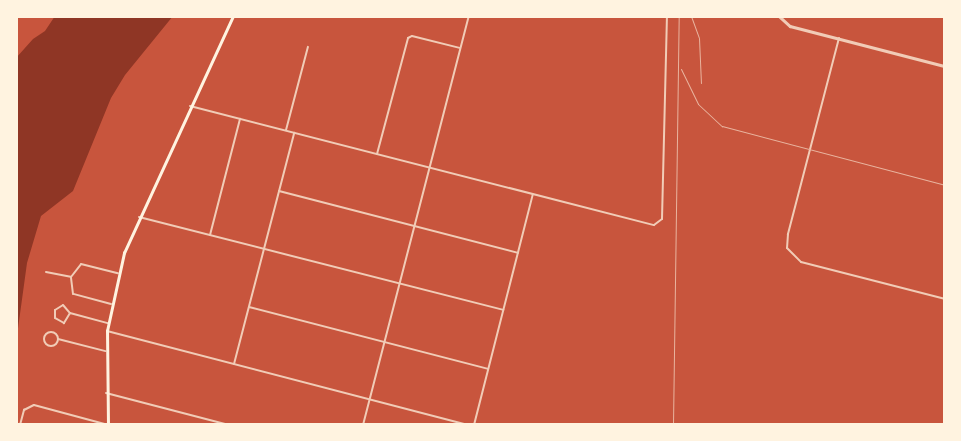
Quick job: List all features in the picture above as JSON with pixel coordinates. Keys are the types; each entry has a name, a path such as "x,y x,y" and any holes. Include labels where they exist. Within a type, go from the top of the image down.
{"main road":[{"path":"108,425 105,351 111,304 118,273 139,217 233,16"}],"street":[{"path":"363,425 469,16"},
{"path":"190,106 654,225 660,223 667,16"},
{"path":"779,16 790,26 945,66"},
{"path":"377,154 408,38 412,36 461,48"},
{"path":"839,38 786,241 790,252 801,262 945,299"},
{"path":"286,130 308,47"},
{"path":"210,235 240,119"},
{"path":"234,364 294,133"},
{"path":"279,191 518,253"},
{"path":"474,425 532,194"},
{"path":"139,217 503,310"},
{"path":"111,304 73,294 71,278 81,264 118,273"},
{"path":"46,272 71,278"},
{"path":"70,313 64,322 55,318 55,310 63,304 70,313 108,323"},
{"path":"249,307 488,369"},
{"path":"52,330 56,331 58,339 50,347 45,343 52,330"},
{"path":"107,331 468,425"},
{"path":"58,339 105,351"},
{"path":"106,393 229,425"},
{"path":"20,425 24,410 34,405 108,425"}],"shaded area":[{"path":"55,16 173,16 125,75 111,98 73,191 41,216 27,263 16,343 16,58 33,39 45,31"}],"railway":[{"path":"673,425 679,16"},
{"path":"691,16 699,38 701,83"},
{"path":"681,69 698,104 722,126 945,185"}]}
